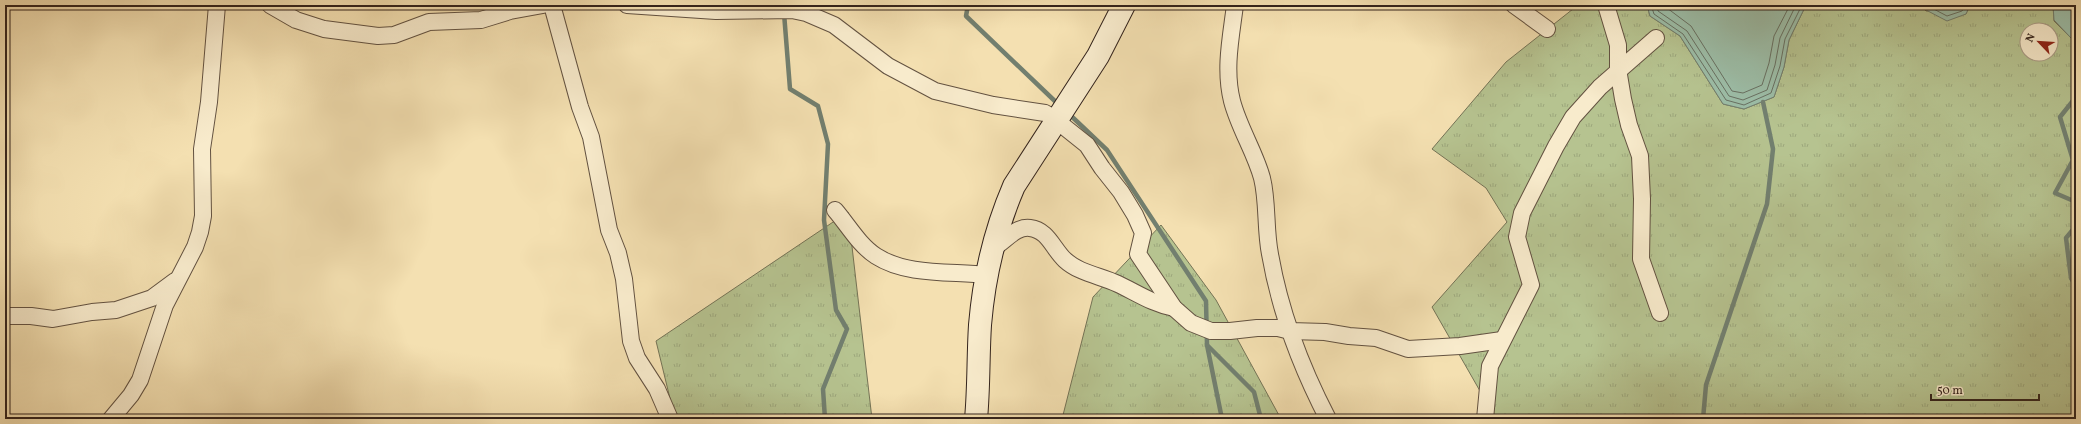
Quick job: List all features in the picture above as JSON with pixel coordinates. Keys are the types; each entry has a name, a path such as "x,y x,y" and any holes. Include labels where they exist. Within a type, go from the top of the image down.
{"street":[{"path":"111,419 131,395 140,380 160,320 178,279 195,248 203,216 202,149 210,95 217,5"},
{"path":"270,5 296,20 324,29 378,36 394,34 429,22 481,20 510,11 542,5"},
{"path":"552,5 580,107 591,138 609,230 618,253 624,279 631,341 638,358 657,389 670,419"},
{"path":"627,5 716,11 792,10 806,13 834,24 888,66 935,91 993,105 1045,113 1057,119 1087,145 1135,214 1143,233 1138,254 1174,308 1191,323 1211,331 1278,328 1290,331 1326,332 1349,336 1376,338 1408,349 1460,346 1502,340"},
{"path":"1235,5 1228,57 1229,84 1232,102 1262,178 1270,253 1284,315 1304,370 1328,419"},
{"path":"1514,5 1547,29"},
{"path":"1606,5 1618,45 1618,69 1629,125 1640,156 1642,199 1641,259 1660,313"},
{"path":"979,413 980,325 987,275 993,248 1005,208 1014,186 1098,56 1118,8"},
{"path":"1485,419 1490,366 1531,285 1517,236 1522,213 1556,146 1573,117 1618,69 1656,38"},
{"path":"835,210 860,242 875,256 894,265 923,270 987,275"},
{"path":"993,248 1000,245 1014,232 1029,228 1043,233 1064,259 1080,270 1118,284 1160,305 1174,308"},
{"path":"5,316 31,316 53,319 92,312 116,310 152,298 178,279"}],"green space":[{"path":"1578,5 1647,5 1650,16 1680,36 1723,104 1744,109 1774,97 1784,67 1789,40 1806,5 1921,5 1926,11 1966,14 1970,5 2053,5 2055,22 2019,22 2019,62 2059,62 2059,26 2071,38 2076,34 2076,419 1496,419 1432,307 1507,222 1486,188 1432,149 1506,62"},
{"path":"848,212 872,419 675,419 656,341"},
{"path":"1161,225 1216,300 1281,419 1062,419 1093,297"}],"water":[{"path":"1647,5 1806,5 1789,40 1784,67 1774,97 1744,109 1723,104 1680,36 1650,16"},
{"path":"1921,5 1970,5 1966,14 1947,21 1926,10"},
{"path":"2053,5 2075,5 2076,34 2071,38 2059,25 2059,22 2054,20"}],"waterway":[{"path":"968,5 966,16 1059,105"},
{"path":"784,13 790,89 818,106 828,144 824,220 836,310 847,329 823,389 825,419"},
{"path":"2074,36 2076,58"},
{"path":"2076,97 2060,117 2073,160 2055,193 2076,202"},
{"path":"1703,419 1706,385 1767,204 1773,149 1763,102"},
{"path":"1068,113 1107,150 1206,301 1207,345 1222,419"},
{"path":"2076,226 2066,238 2071,278 2076,280"},
{"path":"2071,278 2076,287"},
{"path":"1208,346 1254,392 1261,419"}]}
